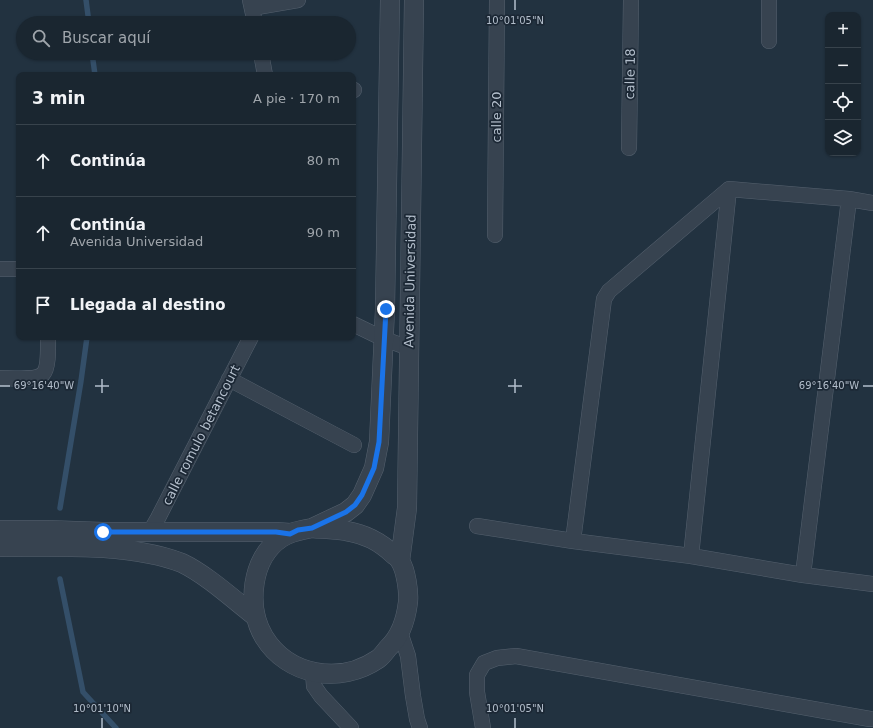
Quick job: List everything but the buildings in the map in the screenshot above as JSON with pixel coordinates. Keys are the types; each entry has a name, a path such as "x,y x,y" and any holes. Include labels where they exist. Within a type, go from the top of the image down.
{"street":[{"path":"254,16 251,4 298,0"},
{"name":"Avenida Universidad","path":"312,528 346,512 355,505 362,495 374,468 379,442 386,309 390,0"},
{"name":"Avenida Universidad","path":"400,561 407,508 414,0"},
{"name":"calle 20","path":"495,235 497,0"},
{"name":"calle 18","path":"629,148 630,0"},
{"path":"769,0 769,41"},
{"path":"262,60 264,72"},
{"path":"691,556 729,189"},
{"path":"573,541 604,299 609,291 729,189 849,199 873,203"},
{"path":"803,575 849,199"},
{"path":"0,269 16,269"},
{"path":"356,325 384,339 409,348"},
{"path":"0,378 35,378 43,374 47,367 48,340"},
{"name":"calle romulo betancourt","path":"150,532 249,340"},
{"path":"229,379 354,445"},
{"path":"477,526 573,541 691,556 803,575 873,584"},
{"path":"312,528 345,531 376,540 400,561 406,578 409,596 407,614 400,632 390,646 378,658 364,667 347,673 330,675 313,672 293,665 277,652 264,636 256,617 253,600 254,582 260,565 269,549 280,538 298,530 312,528"},
{"path":"0,530 276,532 290,534"},
{"path":"0,547 80,546 127,549 160,556 182,564 201,574 256,617"},
{"path":"400,632 408,656 413,696 420,728"},
{"path":"483,728 477,692 477,675 484,663 497,658 516,656 870,719"},
{"path":"313,672 314,686 321,696 351,728"}],"waterway":[{"path":"86,0 88,16"},
{"path":"93,60 95,72"},
{"path":"60,508 87,340"},
{"path":"60,579 83,692 116,728"}],"route":[{"path":"103,532 276,532 290,534 298,530 312,528 346,512 355,505 362,495 374,468 379,442 386,309"}]}
